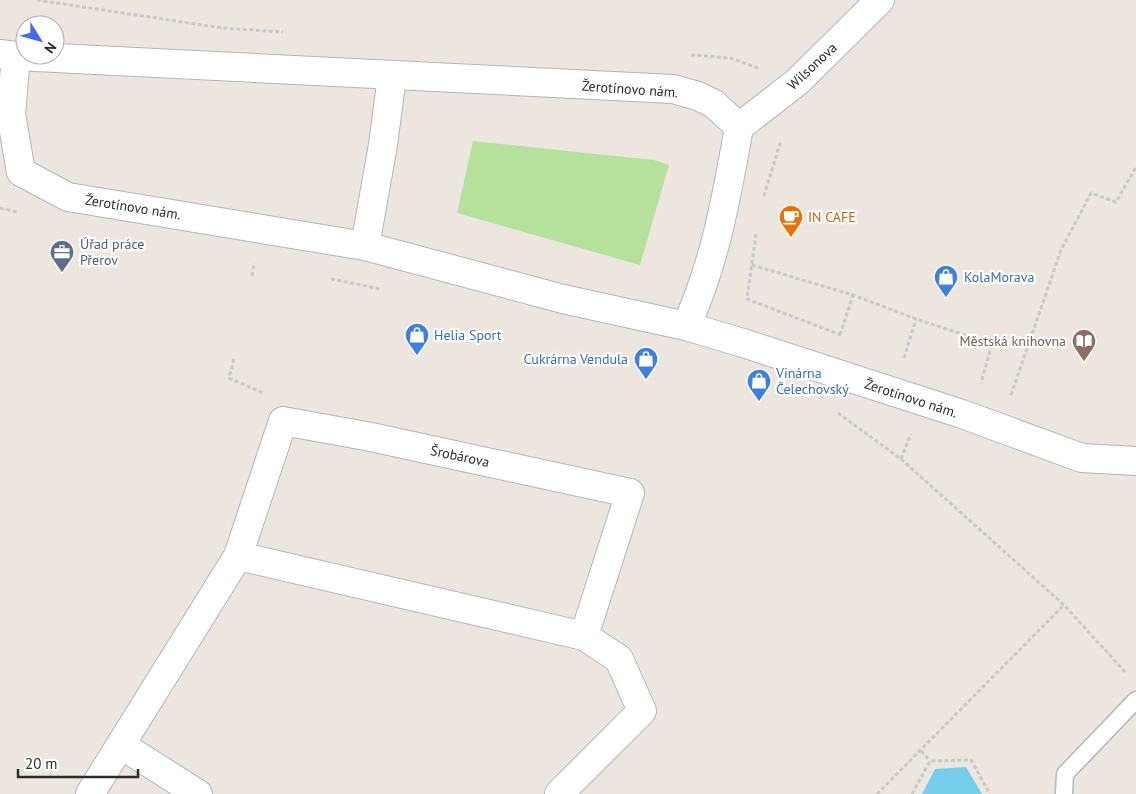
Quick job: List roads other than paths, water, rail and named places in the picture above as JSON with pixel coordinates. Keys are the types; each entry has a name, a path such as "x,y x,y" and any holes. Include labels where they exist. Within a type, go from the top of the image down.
{"street":[{"name":"Wilsonova","path":"739,127 797,82 880,0"},
{"name":"Žerotínovo nám.","path":"739,127 714,104 698,96 673,89 8,55 11,114 22,172 68,197 365,246 563,298 686,326 962,414 1082,458 1136,461"},
{"path":"365,246 383,145 392,76"},
{"path":"686,326 698,299 725,206 739,127"},
{"name":"Šrobárova","path":"238,556 283,421 371,437 630,493 584,636"},
{"path":"90,794 238,556 584,636 619,659 642,711 559,794"},
{"path":"121,745 198,794"}],"lane":[{"path":"1064,794 1065,774 1136,700"}],"water":[{"path":"966,767 982,794 922,794 935,769"}],"place":[{"name":"IN CAFE","path":"791,238"},
{"name":"Úřad práce Přerov","path":"62,273"},
{"name":"KolaMorava","path":"946,298"},
{"name":"Helia Sport","path":"417,356"},
{"name":"Městská knihovna","path":"1084,362"},
{"name":"Cukrárna Vendula","path":"646,380"},
{"name":"Vinárna Čelechovský","path":"759,402"}]}
